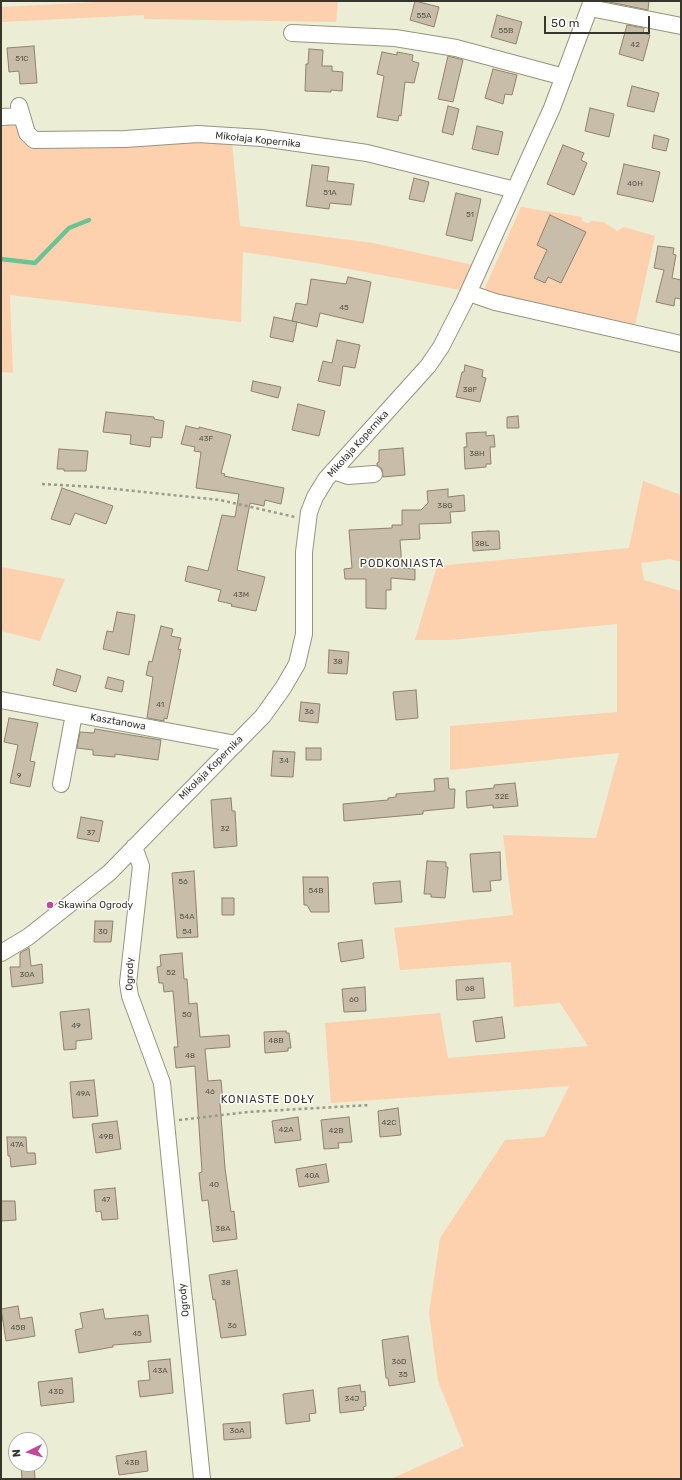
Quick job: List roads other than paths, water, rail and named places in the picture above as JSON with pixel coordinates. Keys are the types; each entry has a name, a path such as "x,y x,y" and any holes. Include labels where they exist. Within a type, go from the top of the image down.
{"street":[{"name":"Mikołaja Kopernika","path":"1,953 28,937 108,873 263,716 283,688 297,664 304,634 304,552 308,520 315,497 333,471 428,366 441,347 469,293 552,108 591,4 681,26"},
{"path":"292,34 395,38 456,48 564,77"},
{"name":"Mikołaja Kopernika","path":"1,117 20,111 27,133 34,140 125,139 198,134 262,138 367,153 515,190"},
{"path":"469,293 495,302 681,344"},
{"path":"333,471 348,476 374,474"},
{"name":"Kasztanowa","path":"1,700 236,744"},
{"path":"61,784 74,714"},
{"name":"Ogrody","path":"134,847 140,866 128,983 130,996 162,1083 202,1479"}],"waterway":[{"path":"1,259 35,263 69,228 89,220"}],"place":[{"name":"Skawina Ogrody","path":"50,905"}],"district":[{"name":"PODKONIASTA","path":"402,564"},
{"name":"KONIASTE DOŁY","path":"268,1100"}]}
